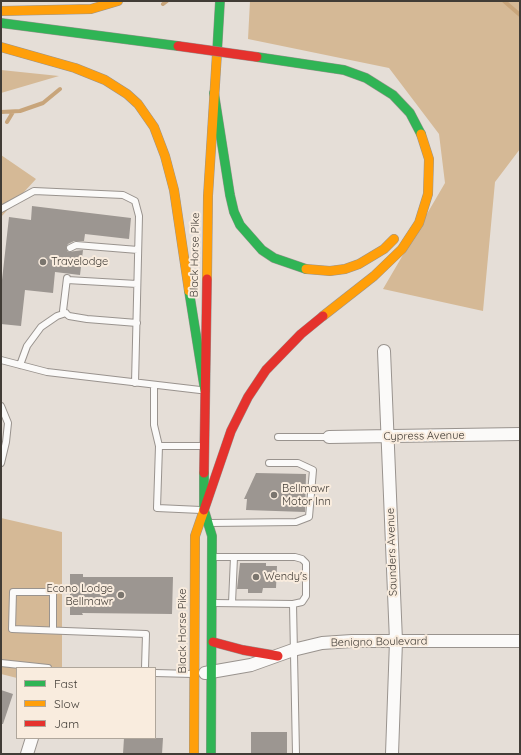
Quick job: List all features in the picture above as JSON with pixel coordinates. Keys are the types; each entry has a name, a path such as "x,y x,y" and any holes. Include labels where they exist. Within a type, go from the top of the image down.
{"main road":[{"path":"1,11 76,10 99,7 118,1"},
{"name":"Black Horse Pike","path":"194,754 196,536 204,510 208,196 220,1"},
{"path":"1,23 178,46 344,70 366,78 393,95 410,113 422,135 429,165 428,194 419,223 402,249 374,276 300,334 276,358 262,375 248,397 231,431 204,510"},
{"path":"1,47 75,68 105,80 127,94 138,104 154,127 164,151 174,190 192,314 206,391"},
{"path":"209,60 224,62"},
{"path":"256,66 333,78"},
{"path":"214,93 227,178 234,212 247,234 262,250 274,258 301,269 330,271 345,269 372,258 384,249 399,232"},
{"name":"Black Horse Pike","path":"204,510 212,536 213,642 211,754"},
{"path":"213,642 243,650 278,656"}],"street":[{"name":"Saunders Avenue","path":"384,350 396,641 392,754"},
{"name":"Cypress Avenue","path":"329,437 520,434"},
{"name":"Benigno Boulevard","path":"195,674 251,665 293,650 339,642 520,641"},
{"path":"27,754 32,739"}],"lane":[{"path":"1,209 34,191 123,195 135,201 139,216 135,383"},
{"path":"70,248 76,245 138,250"},
{"path":"137,284 67,279 63,311 77,318 137,323"},
{"path":"20,365 27,346 41,327 57,316 66,313"},
{"path":"1,360 47,372 206,391"},
{"path":"154,385 154,425 159,446 157,508 204,510"},
{"path":"1,406 8,423 6,442 1,463"},
{"path":"278,437 329,437"},
{"path":"159,446 204,446"},
{"path":"209,523 296,522 309,517 313,470 298,463 269,463"},
{"path":"212,557 295,557 302,559 306,564 306,596 302,602 293,604 213,603"},
{"path":"232,603 234,557"},
{"path":"53,630 53,592 13,592 12,630 53,630 146,634 145,667"},
{"path":"293,604 296,754"},
{"path":"1,663 39,667"},
{"path":"156,673 195,674"}],"shaded area":[{"path":"250,1 520,1 520,149 495,182 483,311 383,289 445,183 439,134 389,68 248,39"},
{"path":"1,70 59,76 1,93"},
{"path":"1,155 36,179 1,217"},
{"path":"1,518 62,532 62,667 16,667 16,678 1,674"}],"building":[{"name":"Travelodge","path":"32,206 131,218 129,239 85,234 84,241 74,241 68,244 66,248 68,252 83,250 80,275 55,272 53,293 25,290 21,326 1,324 1,289 9,217 31,220"},
{"name":"Bellmawr Motor Inn","path":"256,473 306,474 305,512 246,510 247,499 244,499"},
{"name":"Wendy's","path":"240,563 266,563 266,566 277,566 276,588 263,588 262,593 248,593 248,589 237,589"},
{"name":"Econo Lodge Bellmawr","path":"70,574 83,574 83,577 173,577 172,614 82,613 83,615 70,615"},
{"path":"1,690 13,694 3,724 1,724"},
{"path":"251,732 287,732 287,754 251,754"},
{"path":"163,738 162,754 123,754 124,739"}],"waterway":[{"path":"163,4 167,1"},
{"path":"504,1 520,15"},
{"path":"1,112 20,111 43,103 60,89"},
{"path":"7,122 13,112"}],"traffic: fast":[{"path":"217,53 220,1"},
{"path":"1,23 178,46"},
{"path":"257,57 344,70 366,78 393,95 410,113 421,134"},
{"path":"214,93 230,195 234,212 240,225 262,250 274,258 306,269"},
{"path":"189,291 205,391"},
{"path":"204,473 204,510 212,536 211,754"}],"traffic: slow":[{"path":"1,11 91,9 118,1"},
{"path":"1,47 75,68 105,80 127,94 138,104 154,127 165,156 174,190 189,291"},
{"path":"207,279 208,196 217,53"},
{"path":"323,316 374,276 402,249 419,223 428,194 429,159 421,134"},
{"path":"306,269 330,271 345,269 359,264 384,249 394,239"},
{"path":"194,754 195,536 204,510"}],"traffic: jam":[{"path":"178,46 257,57"},
{"path":"204,473 207,279"},
{"path":"204,510 231,431 248,397 266,370 301,334 323,316"},
{"path":"213,642 243,650 278,656"}],"place":[{"name":"Travelodge","path":"43,262"},
{"name":"Bellmawr Motor Inn","path":"274,495"},
{"name":"Wendy's","path":"256,577"},
{"name":"Econo Lodge Bellmawr","path":"121,595"}]}
